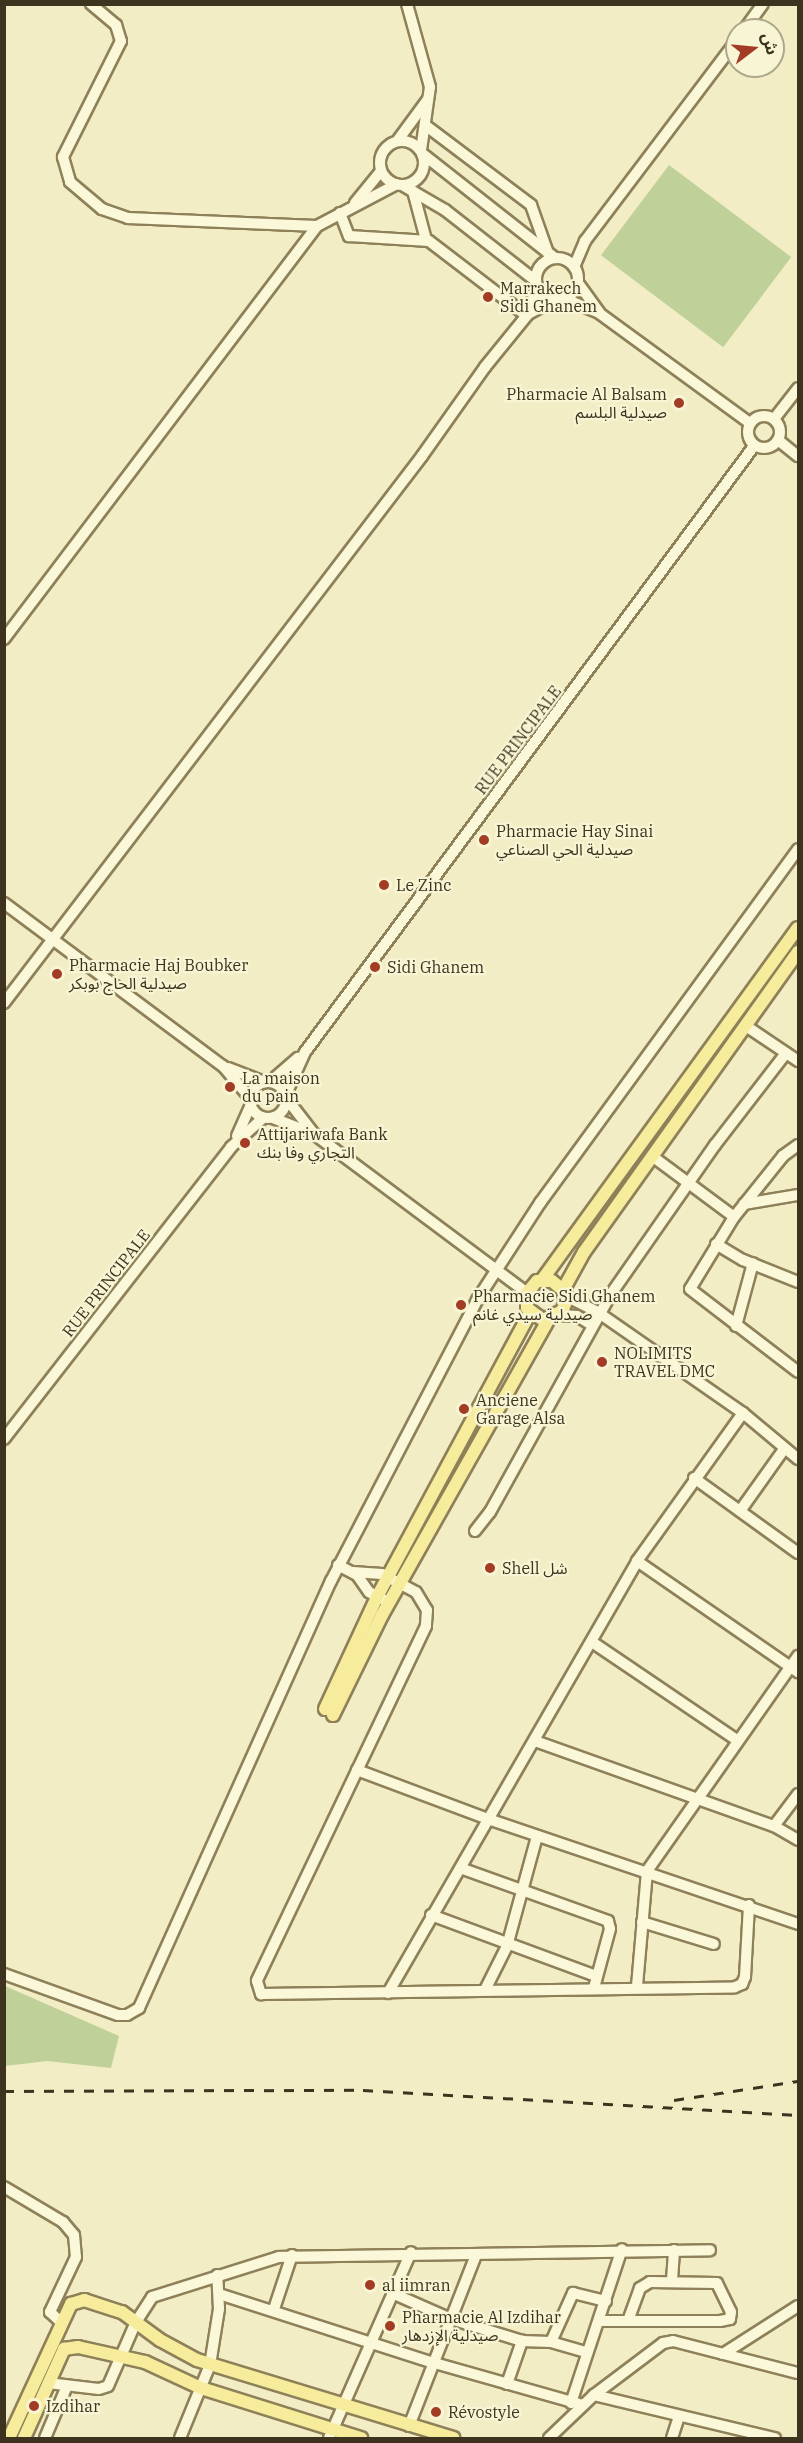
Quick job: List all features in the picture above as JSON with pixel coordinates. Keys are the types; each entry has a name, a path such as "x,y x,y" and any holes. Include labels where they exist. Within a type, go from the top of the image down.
{"main road":[{"path":"329,1712 383,1600 388,1576 530,1313 527,1293 542,1280 798,928"},
{"path":"383,1600 400,1583 553,1318 588,1246 798,952"},
{"path":"542,1280 556,1282 564,1293"},
{"path":"530,1313 553,1318"},
{"path":"9,2439 70,2304 84,2300 104,2304 136,2322 172,2348 210,2365 453,2439"},
{"path":"24,2439 64,2349 83,2348 146,2362 201,2388 331,2434 362,2439"}],"street":[{"path":"91,4 116,25 121,41 63,157 70,182 102,209 128,218 317,226"},
{"path":"4,639 317,226 353,205 420,176 428,99 428,69 407,4"},
{"path":"753,18 763,4"},
{"path":"599,313 578,283 574,267 585,241 725,55"},
{"path":"353,205 381,171 381,154 398,140 428,99"},
{"path":"425,125 531,205 554,256"},
{"path":"398,140 413,143 422,153 554,256 574,267"},
{"path":"381,171 399,185 445,210 559,300 599,313 750,423"},
{"path":"413,192 426,240"},
{"path":"340,213 349,236 426,240 528,315"},
{"path":"4,1002 528,315 541,266 554,256 585,241"},
{"path":"528,315 559,300 578,283"},
{"path":"774,419 798,388"},
{"path":"761,416 774,419 780,429 778,440 770,448 754,446 748,437 750,423 761,416"},
{"path":"778,440 798,456"},
{"name":"RUE PRINCIPALE","path":"305,1052 754,446"},
{"path":"4,1974 117,2015 127,2015 139,2008 338,1565 495,1270 798,849"},
{"path":"4,903 223,1066 250,1101 268,1118 314,1134"},
{"path":"746,1026 798,1061"},
{"path":"231,1147 255,1088 267,1082 305,1052"},
{"path":"231,1147 268,1118 282,1113 286,1097 305,1052"},
{"path":"475,1531 490,1512 599,1313 688,1183 786,1053"},
{"path":"223,1066 267,1082 286,1097 314,1134 527,1293"},
{"path":"798,1145 783,1156 734,1217 690,1289 798,1372"},
{"name":"RUE PRINCIPALE","path":"4,1439 231,1147"},
{"path":"652,1156 734,1217"},
{"path":"744,1204 798,1195"},
{"path":"716,1244 798,1282"},
{"path":"736,1326 753,1263"},
{"path":"564,1293 599,1313 743,1413 798,1459"},
{"path":"553,1318 577,1316 592,1325"},
{"path":"388,1993 431,1915 463,1869 638,1561 694,1478 743,1413"},
{"path":"740,1511 784,1449"},
{"path":"694,1478 798,1553"},
{"path":"638,1561 795,1669"},
{"path":"338,1565 354,1572 388,1576 400,1583 423,1601 426,1626 256,1987 264,1996 485,1990 595,1982 637,1986 742,1984 749,1905"},
{"path":"354,1572 383,1600"},
{"path":"592,1642 738,1741"},
{"path":"637,1986 647,1871 738,1741 795,1669 798,1656"},
{"path":"535,1741 774,1826 795,1837 798,1824"},
{"path":"357,1770 491,1820 749,1905 798,1924"},
{"path":"774,1826 798,1794"},
{"path":"485,1990 507,1946 525,1891 537,1836"},
{"path":"463,1869 608,1921 610,1929 595,1982"},
{"path":"431,1915 595,1982"},
{"path":"642,1922 714,1944"},
{"path":"4,2187 63,2222 74,2235 76,2257 50,2312 53,2319 62,2323"},
{"path":"577,2404 587,2352 622,2249"},
{"path":"48,2383 104,2389 112,2383 136,2322 156,2295 217,2275 291,2255 411,2252 476,2255 622,2249 711,2250"},
{"path":"672,2280 674,2250"},
{"path":"331,2434 411,2252"},
{"path":"274,2309 291,2255"},
{"path":"409,2426 431,2362 476,2255"},
{"path":"180,2439 210,2365 219,2294 217,2275"},
{"path":"599,2321 628,2321 678,2321 726,2320 731,2312 725,2293 717,2283 672,2280 644,2284 628,2321"},
{"path":"392,2293 451,2319 522,2341 551,2342 587,2352"},
{"path":"551,2342 573,2293 606,2301"},
{"path":"219,2294 274,2309 431,2362 577,2404"},
{"path":"723,2354 798,2306"},
{"path":"673,2342 678,2321"},
{"path":"507,2384 522,2341"},
{"path":"549,2439 577,2404 594,2395 655,2346 673,2342 798,2373"},
{"path":"45,2439 68,2386"},
{"path":"594,2395 775,2439"},
{"path":"672,2439 679,2417"}],"green space":[{"path":"669,165 791,257 723,347 601,255"},
{"path":"5,1986 119,2036 111,2068 47,2061 5,2066"}],"railway":[{"path":"674,2100 798,2081"},
{"path":"4,2091 363,2090 798,2115"}],"place":[{"name":"Marrakech Sidi Ghanem","path":"488,297"},
{"name":"Pharmacie Al Balsam صيدلية البلسم","path":"679,403"},
{"name":"Pharmacie Hay Sinai صيدلية الحي الصناعي","path":"484,840"},
{"name":"Le Zinc","path":"384,885"},
{"name":"Sidi Ghanem","path":"375,967"},
{"name":"Pharmacie Haj Boubker صيدلية الحاج بوبكر","path":"57,974"},
{"name":"La maison du pain","path":"230,1087"},
{"name":"Attijariwafa Bank التجاري وفا بنك","path":"245,1143"},
{"name":"Pharmacie Sidi Ghanem صيدلية سيدي غانم","path":"461,1305"},
{"name":"NOLIMITS TRAVEL DMC","path":"602,1362"},
{"name":"Anciene Garage Alsa","path":"464,1409"},
{"name":"Shell شل","path":"490,1568"},
{"name":"al iimran","path":"370,2285"},
{"name":"Pharmacie Al Izdihar صيدلية الإزدهار","path":"390,2326"},
{"name":"Izdihar","path":"34,2406"},
{"name":"Révostyle","path":"436,2412"}]}
